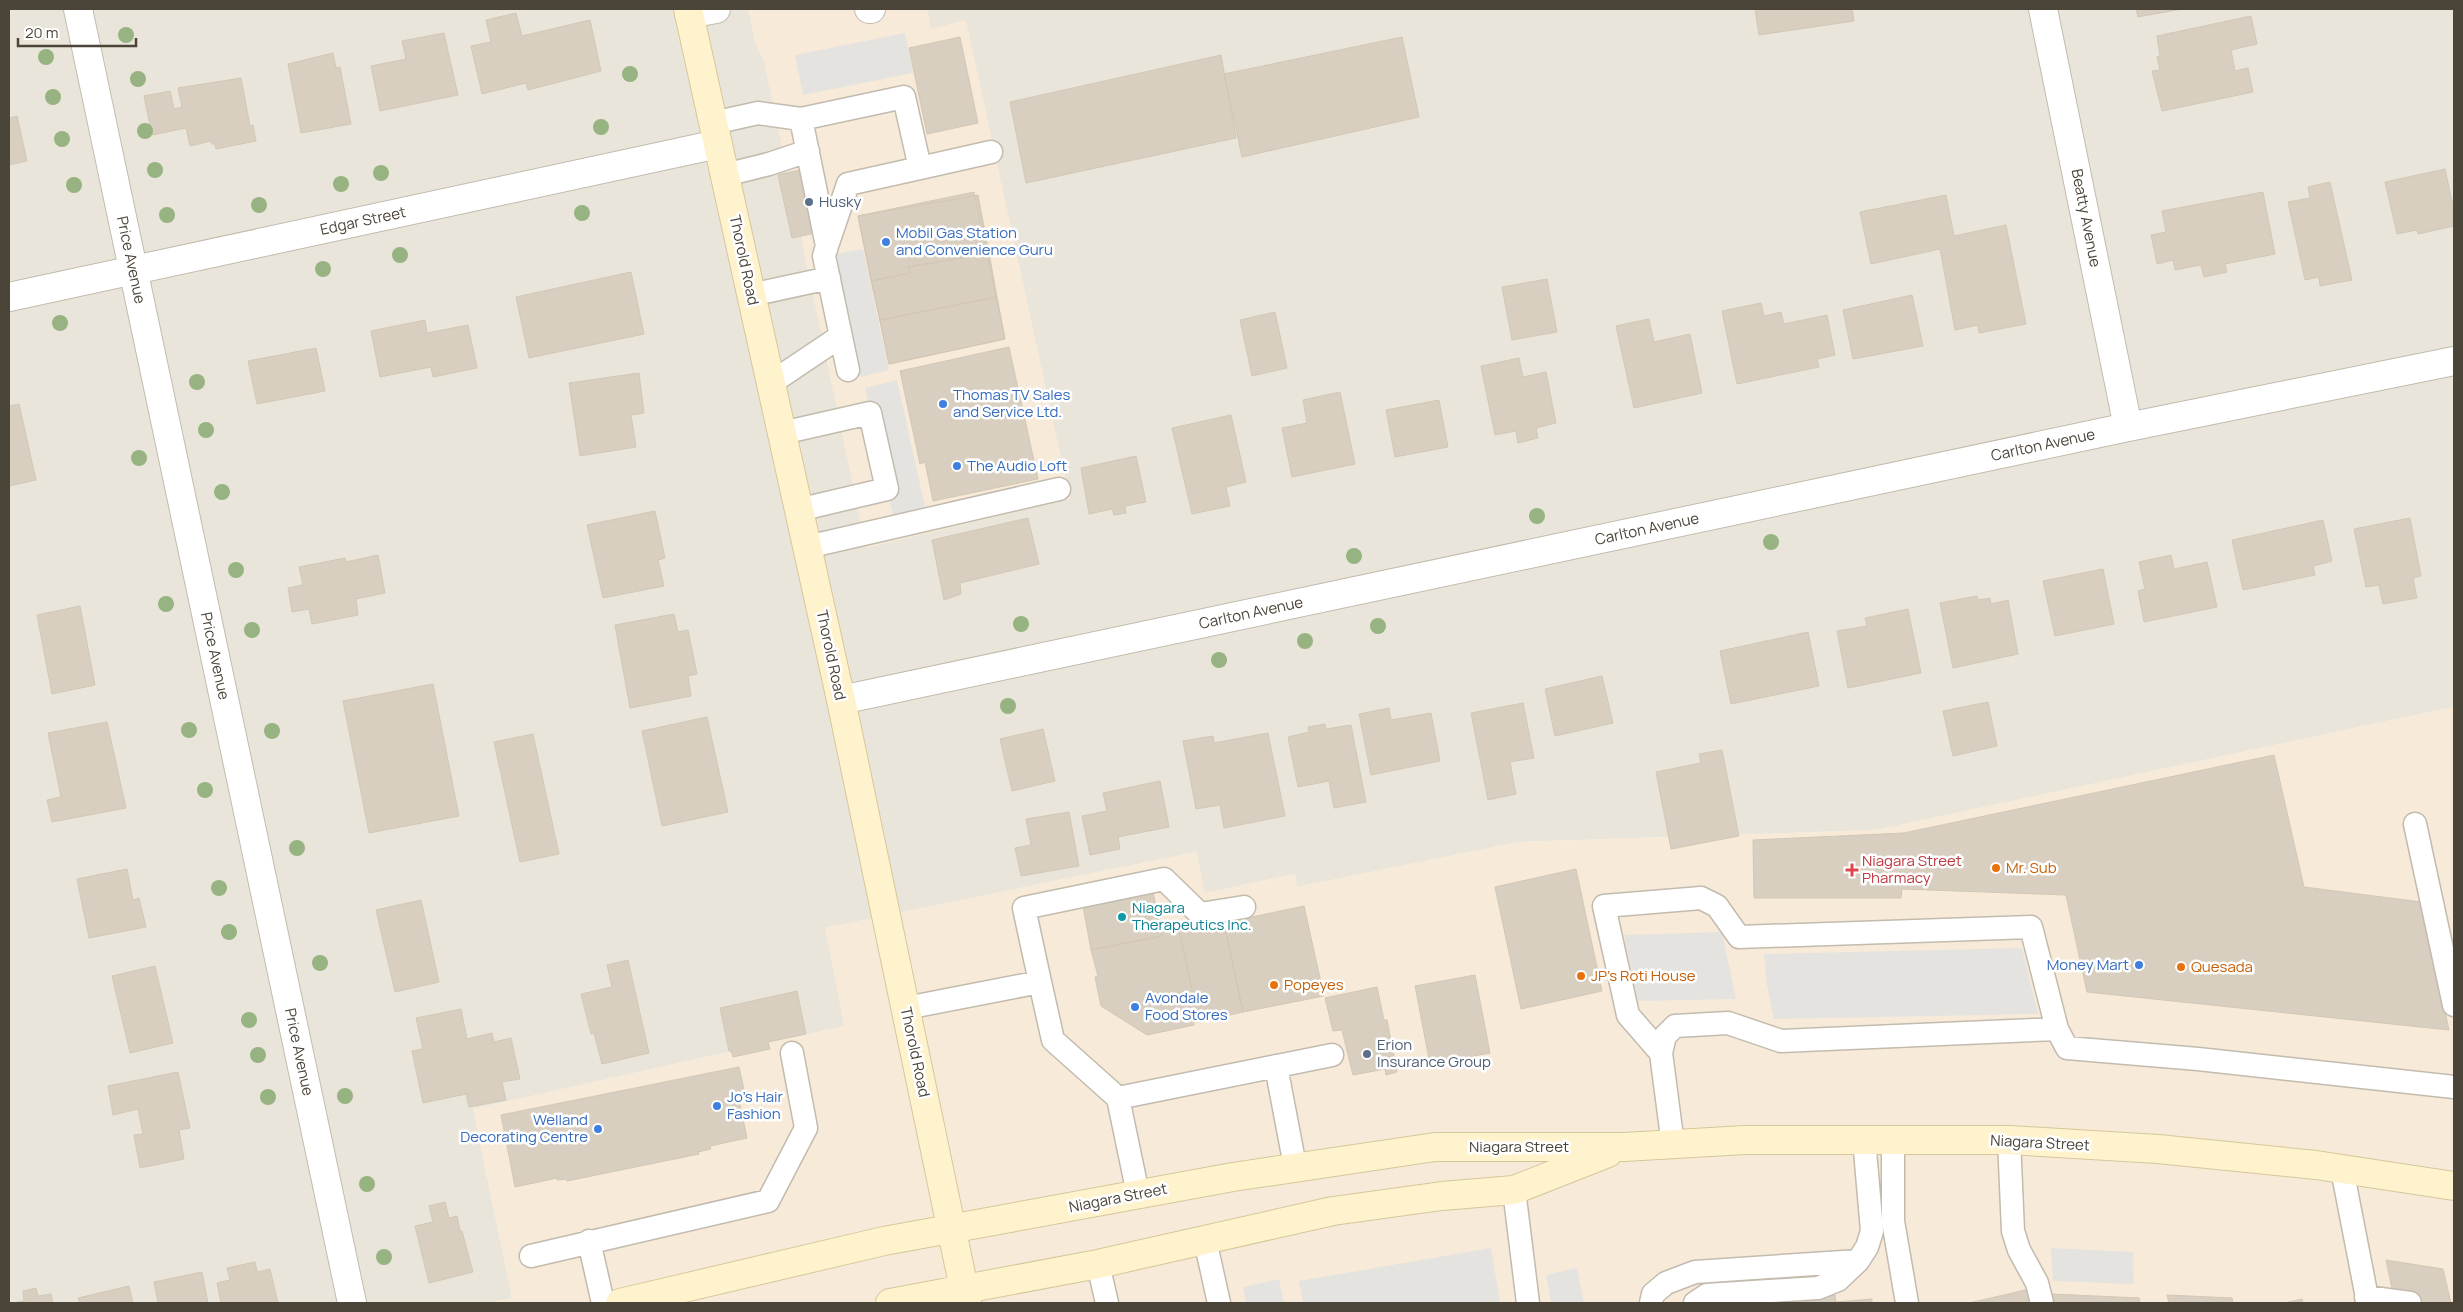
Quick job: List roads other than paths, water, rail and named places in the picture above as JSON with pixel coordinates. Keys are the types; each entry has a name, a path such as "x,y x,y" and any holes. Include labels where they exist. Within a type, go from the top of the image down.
{"main road":[{"name":"Thorold Road","path":"689,11 841,700 966,1296"},
{"name":"Niagara Street","path":"620,1303 884,1241 1295,1166 1435,1148 1673,1146 1745,1140 2009,1140 2158,1149 2342,1169 2454,1186"},
{"name":"Niagara Street","path":"890,1303 966,1296 1333,1211 1442,1196 1514,1190 1624,1147"}],"street":[{"name":"Price Avenue","path":"78,9 352,1303"},
{"path":"689,11 716,9"},
{"name":"Beatty Avenue","path":"2043,9 2128,427"},
{"name":"Edgar Street","path":"9,297 134,270 716,134"},
{"name":"Carlton Avenue","path":"841,700 2128,427 2454,361"}],"lane":[{"path":"716,134 758,113 801,119 904,97 920,168"},
{"path":"801,119 827,246"},
{"path":"725,175 769,164 808,151"},
{"path":"848,370 824,256 848,184 991,152"},
{"path":"751,295 829,278"},
{"path":"771,384 841,336"},
{"path":"782,433 870,413 887,489 798,510"},
{"path":"807,547 1059,489"},
{"path":"2415,824 2454,1005"},
{"path":"1138,1194 1118,1098 1053,1040 1024,908 1164,878 1200,914 1244,907"},
{"path":"1661,1053 1628,1015 1604,906 1700,898 1717,906 1739,937 2031,926 2057,1029 2067,1048 2198,1059 2454,1087"},
{"path":"906,1008 1040,982"},
{"path":"1673,1146 1661,1053 1665,1036 1675,1026 1728,1023 1781,1041 2057,1029"},
{"path":"530,1256 768,1201 806,1128 792,1053"},
{"path":"1118,1098 1332,1055"},
{"path":"1276,1066 1295,1166"},
{"path":"1695,1303 1707,1296 1818,1288 1838,1280 1858,1261 1863,1256 1872,1231 1864,1139"},
{"path":"1893,1140 1893,1221 1906,1303"},
{"path":"2009,1140 2013,1231 2019,1250 2037,1283 2042,1303"},
{"path":"2342,1169 2367,1300 2410,1303"},
{"path":"1514,1190 1528,1303"},
{"path":"1205,1240 1219,1303"},
{"path":"589,1241 603,1303"},
{"path":"1651,1303 1654,1294 1666,1283 1695,1272 1858,1261"},
{"path":"1098,1264 1107,1303"}],"place":[{"name":"Husky","path":"809,202"},
{"name":"Mobil Gas Station and Convenience Guru","path":"886,242"},
{"name":"Thomas TV Sales and Service Ltd.","path":"943,404"},
{"name":"The Audio Loft","path":"957,466"},
{"name":"Mr. Sub","path":"1996,868"},
{"name":"Niagara Street Pharmacy","path":"1852,870"},
{"name":"Niagara Therapeutics Inc.","path":"1122,917"},
{"name":"Money Mart","path":"2139,965"},
{"name":"Quesada","path":"2181,967"},
{"name":"JP's Roti House","path":"1581,976"},
{"name":"Popeyes","path":"1274,985"},
{"name":"Avondale Food Stores","path":"1135,1007"},
{"name":"Erion Insurance Group","path":"1367,1054"},
{"name":"Jo's Hair Fashion","path":"717,1106"},
{"name":"Welland Decorating Centre","path":"598,1129"}]}
